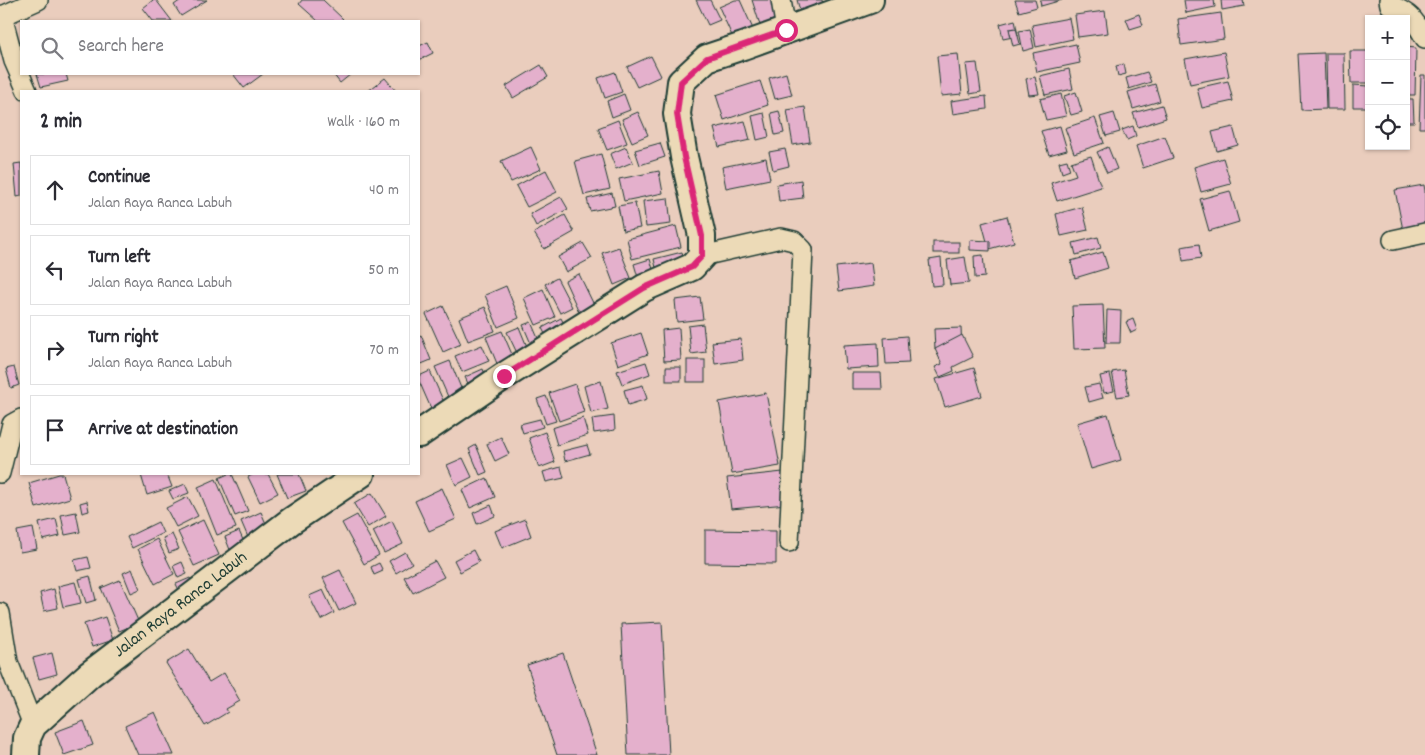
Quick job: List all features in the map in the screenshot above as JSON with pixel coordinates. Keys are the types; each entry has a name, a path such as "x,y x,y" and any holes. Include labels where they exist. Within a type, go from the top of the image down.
{"street":[{"path":"20,75 1,16 38,0"},
{"path":"781,0 786,30"},
{"path":"702,256 702,236 684,157 677,114 681,82 707,58 870,0"},
{"path":"1390,0 1390,5 1407,13 1425,38"},
{"path":"20,75 27,90"},
{"path":"1394,240 1425,233"},
{"path":"420,433 504,376 644,288 692,267 702,256 781,238 794,241 803,250 789,542"},
{"path":"0,473 12,424 20,420"},
{"name":"Jalan Raya Ranca Labuh","path":"33,725 90,674 292,521 360,475"},
{"path":"0,613 8,662 33,725 27,738 26,755"}],"building":[{"path":"153,0 156,0 171,20 152,20 143,8"},
{"path":"181,0 207,0 181,16 174,5"},
{"path":"302,0 323,0 343,19 317,20 299,4"},
{"path":"696,0 710,0 720,20 708,25"},
{"path":"735,0 740,0 753,29 733,38 719,7"},
{"path":"752,0 775,0 782,25 762,31"},
{"path":"797,0 822,0 824,8 801,14"},
{"path":"1015,0 1035,0 1037,7 1019,12"},
{"path":"1040,0 1062,0 1041,6"},
{"path":"1184,0 1214,0 1215,7 1186,13"},
{"path":"1221,0 1243,0 1244,6 1222,10"},
{"path":"1105,11 1108,33 1078,37 1075,15"},
{"path":"1221,13 1224,39 1181,45 1178,19"},
{"path":"1139,14 1143,25 1130,29 1126,19"},
{"path":"1069,18 1073,39 1036,47 1032,25"},
{"path":"1015,20 1018,36 1003,39 1000,24"},
{"path":"1016,28 1020,44 1013,46 1009,29"},
{"path":"1030,29 1034,48 1023,51 1019,31"},
{"path":"428,42 433,53 420,60 420,46"},
{"path":"1076,44 1080,63 1037,72 1033,53"},
{"path":"1410,47 1416,48 1415,95 1410,95"},
{"path":"1350,51 1365,51 1365,83 1351,83"},
{"path":"1224,52 1229,76 1190,84 1185,59"},
{"path":"1324,53 1326,109 1301,110 1298,54"},
{"path":"1326,53 1344,53 1345,109 1327,109"},
{"path":"958,54 962,94 941,96 937,56"},
{"path":"651,56 661,76 637,87 627,67"},
{"path":"977,63 981,92 970,94 966,64"},
{"path":"1124,64 1126,74 1118,76 1116,66"},
{"path":"541,65 548,77 513,98 506,86"},
{"path":"1069,69 1073,89 1045,95 1040,76"},
{"path":"615,72 622,92 605,98 598,78"},
{"path":"1147,72 1151,82 1129,89 1126,78"},
{"path":"786,73 792,95 775,99 769,78"},
{"path":"37,75 66,75 68,81 41,87"},
{"path":"234,75 262,75 244,88"},
{"path":"334,75 350,75 340,83"},
{"path":"1421,75 1425,75 1425,128 1419,128"},
{"path":"1035,77 1039,94 1029,95 1026,79"},
{"path":"385,78 395,90 369,90"},
{"path":"760,81 768,105 724,120 716,95"},
{"path":"1228,81 1233,101 1202,108 1197,88"},
{"path":"1155,84 1160,101 1133,109 1128,92"},
{"path":"1353,85 1365,86 1365,107 1353,107"},
{"path":"1076,92 1082,112 1071,115 1064,96"},
{"path":"624,94 630,110 612,117 607,101"},
{"path":"1061,94 1066,116 1046,120 1040,99"},
{"path":"986,96 987,109 953,114 951,101"},
{"path":"1410,99 1413,99 1414,122 1410,122"},
{"path":"1162,105 1166,118 1138,127 1133,113"},
{"path":"805,107 810,142 793,145 787,110"},
{"path":"779,111 784,133 775,135 771,113"},
{"path":"638,112 648,135 632,142 622,119"},
{"path":"764,113 769,137 757,140 752,116"},
{"path":"1114,113 1120,132 1106,136 1100,117"},
{"path":"1095,118 1104,143 1074,153 1065,128"},
{"path":"618,120 627,143 607,150 598,128"},
{"path":"745,121 750,140 719,147 714,128"},
{"path":"1060,126 1067,150 1049,155 1041,131"},
{"path":"1133,126 1136,136 1127,140 1122,130"},
{"path":"1233,127 1238,145 1217,151 1212,132"},
{"path":"1165,136 1173,158 1143,168 1136,146"},
{"path":"660,143 665,157 640,165 635,150"},
{"path":"531,147 541,169 511,182 501,161"},
{"path":"626,147 633,162 616,169 610,154"},
{"path":"1108,147 1117,169 1107,173 1097,152"},
{"path":"785,149 789,166 773,170 769,152"},
{"path":"601,154 610,189 584,195 575,161"},
{"path":"1091,156 1101,187 1057,201 1051,183 1076,175 1071,162"},
{"path":"766,158 770,179 726,188 722,167"},
{"path":"1223,158 1231,184 1201,192 1194,167"},
{"path":"1067,160 1070,170 1062,173 1059,162"},
{"path":"20,163 20,196 17,197 14,164"},
{"path":"546,170 557,192 527,207 516,186"},
{"path":"659,171 663,193 624,201 619,179"},
{"path":"801,180 803,198 779,201 777,184"},
{"path":"1424,185 1425,225 1403,230 1395,190"},
{"path":"1230,191 1239,222 1209,231 1200,199"},
{"path":"612,193 615,206 590,211 587,199"},
{"path":"561,197 568,209 536,226 530,214"},
{"path":"668,198 671,224 646,227 643,201"},
{"path":"635,203 640,228 623,231 618,206"},
{"path":"1082,207 1088,230 1061,236 1056,214"},
{"path":"565,215 574,232 544,249 534,233"},
{"path":"1007,216 1014,242 989,249 982,223"},
{"path":"676,226 681,247 632,259 627,239"},
{"path":"1098,237 1101,248 1076,255 1073,243"},
{"path":"970,240 990,241 990,251 970,250"},
{"path":"933,242 959,242 959,253 933,253"},
{"path":"583,243 592,258 566,272 558,257"},
{"path":"1199,244 1201,258 1183,261 1181,247"},
{"path":"619,247 631,278 614,285 602,253"},
{"path":"682,252 686,264 657,272 654,259"},
{"path":"1103,252 1108,268 1075,278 1071,261"},
{"path":"983,255 985,277 975,278 974,256"},
{"path":"965,257 969,283 950,285 947,260"},
{"path":"941,258 943,285 932,286 929,260"},
{"path":"650,259 655,276 639,281 634,264"},
{"path":"871,263 874,286 839,291 836,267"},
{"path":"579,274 595,307 580,314 565,281"},
{"path":"557,278 572,307 560,313 545,284"},
{"path":"506,286 519,318 498,327 485,295"},
{"path":"543,289 555,317 536,325 524,298"},
{"path":"700,297 703,319 677,322 675,300"},
{"path":"1103,305 1105,348 1074,349 1072,306"},
{"path":"443,306 461,344 443,352 426,314"},
{"path":"485,307 495,331 468,341 459,318"},
{"path":"1107,310 1121,311 1120,343 1106,343"},
{"path":"561,318 568,332 549,342 542,328"},
{"path":"1133,319 1137,330 1131,333 1126,322"},
{"path":"531,322 540,343 532,346 523,325"},
{"path":"703,324 706,352 691,354 688,326"},
{"path":"519,327 528,349 517,353 507,332"},
{"path":"679,328 681,360 664,361 662,330"},
{"path":"961,328 962,349 935,350 934,329"},
{"path":"502,331 514,359 498,366 486,337"},
{"path":"641,333 648,354 618,365 611,343"},
{"path":"962,335 973,357 953,367 954,371 940,377 935,367 942,364 935,349"},
{"path":"420,336 431,360 420,365"},
{"path":"907,336 909,363 886,364 884,338"},
{"path":"741,339 743,360 715,364 712,342"},
{"path":"878,343 879,367 846,369 844,345"},
{"path":"482,345 489,361 462,372 455,356"},
{"path":"687,360 705,360 705,382 687,382"},
{"path":"450,361 463,393 449,399 435,367"},
{"path":"646,362 650,374 622,384 617,371"},
{"path":"14,367 19,385 11,388 6,369"},
{"path":"666,367 681,367 681,381 666,381"},
{"path":"974,368 982,396 945,407 936,379"},
{"path":"483,369 488,382 471,390 465,377"},
{"path":"1124,370 1129,395 1117,397 1112,372"},
{"path":"430,371 446,407 433,413 420,383 420,376"},
{"path":"852,373 881,373 882,389 852,389"},
{"path":"1110,374 1114,391 1104,393 1100,376"},
{"path":"601,381 608,409 591,413 584,386"},
{"path":"575,384 584,412 559,421 549,393"},
{"path":"1099,384 1103,398 1089,402 1085,387"},
{"path":"643,385 647,399 628,405 624,390"},
{"path":"766,393 780,466 732,474 719,402"},
{"path":"546,396 556,421 546,424 537,399"},
{"path":"1108,414 1121,460 1091,469 1077,423"},
{"path":"614,416 615,430 594,433 592,419"},
{"path":"583,418 588,435 557,445 552,428"},
{"path":"540,419 543,427 523,433 520,424"},
{"path":"545,432 555,462 539,468 529,438"},
{"path":"501,437 509,454 495,461 487,444"},
{"path":"476,445 487,472 480,475 469,449"},
{"path":"587,445 590,454 565,461 563,451"},
{"path":"463,458 472,477 456,485 447,465"},
{"path":"561,467 564,478 546,482 543,472"},
{"path":"783,472 787,504 731,509 727,478"},
{"path":"56,475 63,475 70,498 36,508 29,483"},
{"path":"141,475 167,475 172,487 147,495"},
{"path":"232,475 248,511 235,516 219,478"},
{"path":"252,475 269,475 278,493 260,502 248,477"},
{"path":"277,475 299,475 306,491 287,498"},
{"path":"487,478 495,497 470,508 462,490"},
{"path":"216,479 236,528 217,535 198,487"},
{"path":"185,484 189,493 173,499 169,491"},
{"path":"442,488 456,519 429,531 415,501"},
{"path":"372,493 386,516 368,527 354,504"},
{"path":"188,497 198,516 176,527 166,508"},
{"path":"87,501 89,511 82,513 80,503"},
{"path":"491,505 495,516 477,524 473,513"},
{"path":"76,512 80,532 65,535 61,515"},
{"path":"261,512 270,533 250,542 241,521"},
{"path":"357,515 379,555 364,564 342,523"},
{"path":"56,519 60,536 43,540 39,523"},
{"path":"525,519 531,536 502,548 495,531"},
{"path":"203,520 219,555 194,566 178,532"},
{"path":"392,521 403,544 384,553 373,531"},
{"path":"158,522 163,533 132,548 127,537"},
{"path":"33,528 37,549 20,552 17,531"},
{"path":"705,530 776,531 776,564 705,563"},
{"path":"239,531 247,549 232,555 225,537"},
{"path":"172,534 179,549 169,553 163,538"},
{"path":"157,539 174,574 155,584 138,549"},
{"path":"473,550 479,562 460,572 454,560"},
{"path":"405,552 412,563 396,573 389,561"},
{"path":"88,557 91,568 77,571 74,560"},
{"path":"435,561 444,577 413,593 404,577"},
{"path":"182,562 187,574 178,578 173,566"},
{"path":"379,563 383,571 374,575 371,567"},
{"path":"132,569 140,589 131,593 123,573"},
{"path":"340,570 356,603 339,611 323,578"},
{"path":"90,576 96,600 86,603 79,579"},
{"path":"190,578 196,590 182,596 176,584"},
{"path":"120,580 139,623 119,631 101,588"},
{"path":"75,582 81,603 63,607 58,586"},
{"path":"54,589 58,608 44,611 40,593"},
{"path":"323,590 334,613 321,620 309,596"},
{"path":"105,617 113,640 92,647 84,624"},
{"path":"662,622 669,755 628,755 621,624"},
{"path":"189,649 209,682 224,673 240,701 226,709 228,712 205,726 166,663"},
{"path":"52,653 57,674 39,679 33,658"},
{"path":"563,653 597,755 557,755 527,665"},
{"path":"155,712 174,755 138,755 125,726"},
{"path":"84,721 93,745 64,755 55,732"}],"route":[{"path":"504,376 644,288 692,267 702,256 702,236 684,157 677,114 681,82 707,58 786,30"}]}
